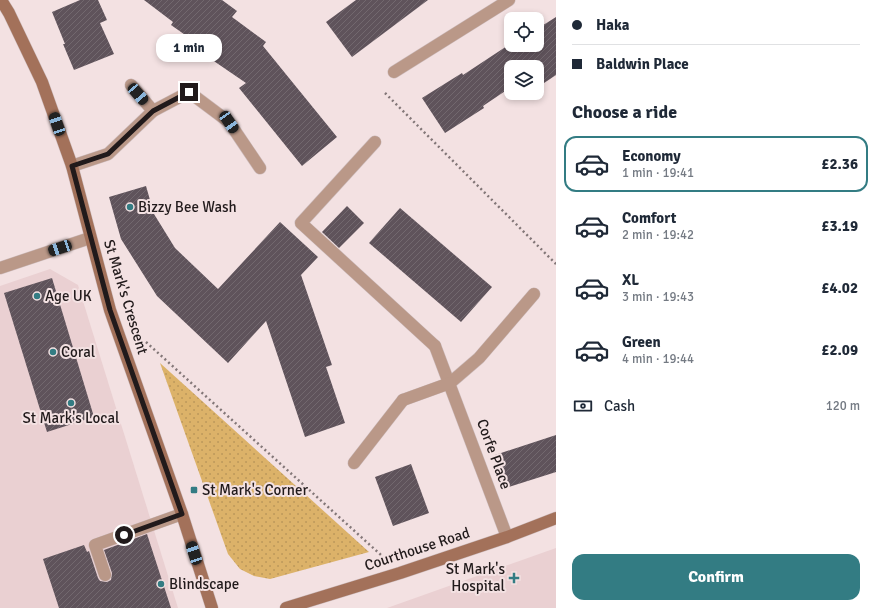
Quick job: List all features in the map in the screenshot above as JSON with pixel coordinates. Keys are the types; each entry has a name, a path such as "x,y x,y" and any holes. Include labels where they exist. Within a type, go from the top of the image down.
{"street":[{"name":"St Mark's Crescent","path":"1,0 9,13 42,82 72,166 110,310 182,514 212,608"},
{"path":"394,72 509,0"},
{"path":"130,85 153,111"},
{"path":"72,166 108,154 153,111 189,92 229,122 260,168"},
{"name":"Corfe Place","path":"375,142 301,223 435,346 507,537"},
{"path":"0,268 90,238"},
{"path":"354,463 403,400 450,383 479,358 534,294"},
{"path":"105,575 95,545 182,514"},
{"name":"Courthouse Road","path":"286,608 400,573 507,537 556,518"}],"path":[{"path":"394,72 377,84 391,100 556,264"},
{"path":"146,342 400,573"}],"shaded area":[{"path":"50,269 78,285 178,608 0,608 0,286"},
{"path":"160,363 369,552 270,579 254,576 240,569 228,554"},
{"name":"St Mark's Hospital","path":"556,548 556,608 387,608"}],"building":[{"path":"80,0 98,0 107,20 100,23 114,54 74,70 52,12"},
{"path":"144,0 222,0 237,11 232,17 266,42 263,46 337,137 302,166 239,88 246,83 205,55 208,51 171,25 173,22"},
{"path":"356,0 428,0 352,57 326,22"},
{"path":"556,17 556,75 544,83 544,60 504,60 504,92 483,106 484,108 445,133 422,98 462,73 463,75 504,48 504,52 544,52 544,25"},
{"path":"146,186 154,214 175,248 218,289 280,222 318,257 301,275 332,365 326,367 345,423 305,437 266,321 228,363 157,296 121,239 109,197"},
{"path":"347,206 364,223 339,248 322,232"},
{"path":"400,208 492,287 461,322 369,243"},
{"path":"52,278 94,417 47,432 4,293"},
{"path":"556,435 556,472 506,488 495,455"},
{"path":"411,464 429,513 393,526 375,477"},
{"path":"147,534 171,608 59,608 43,559 84,545 87,552 89,551 98,578 100,581 107,582 111,580 112,573 104,550"}],"place":[{"name":"Bizzy Bee Wash","path":"130,207"},
{"name":"Age UK","path":"37,296"},
{"name":"Coral","path":"53,352"},
{"name":"St Mark's Local","path":"71,403"},
{"name":"St Mark's Corner","path":"194,490"},
{"name":"St Mark's Hospital","path":"514,578"},
{"name":"Blindscape","path":"161,584"}],"route":[{"path":"124,535 182,514 110,310 72,166 108,154 153,111 189,92"}]}
